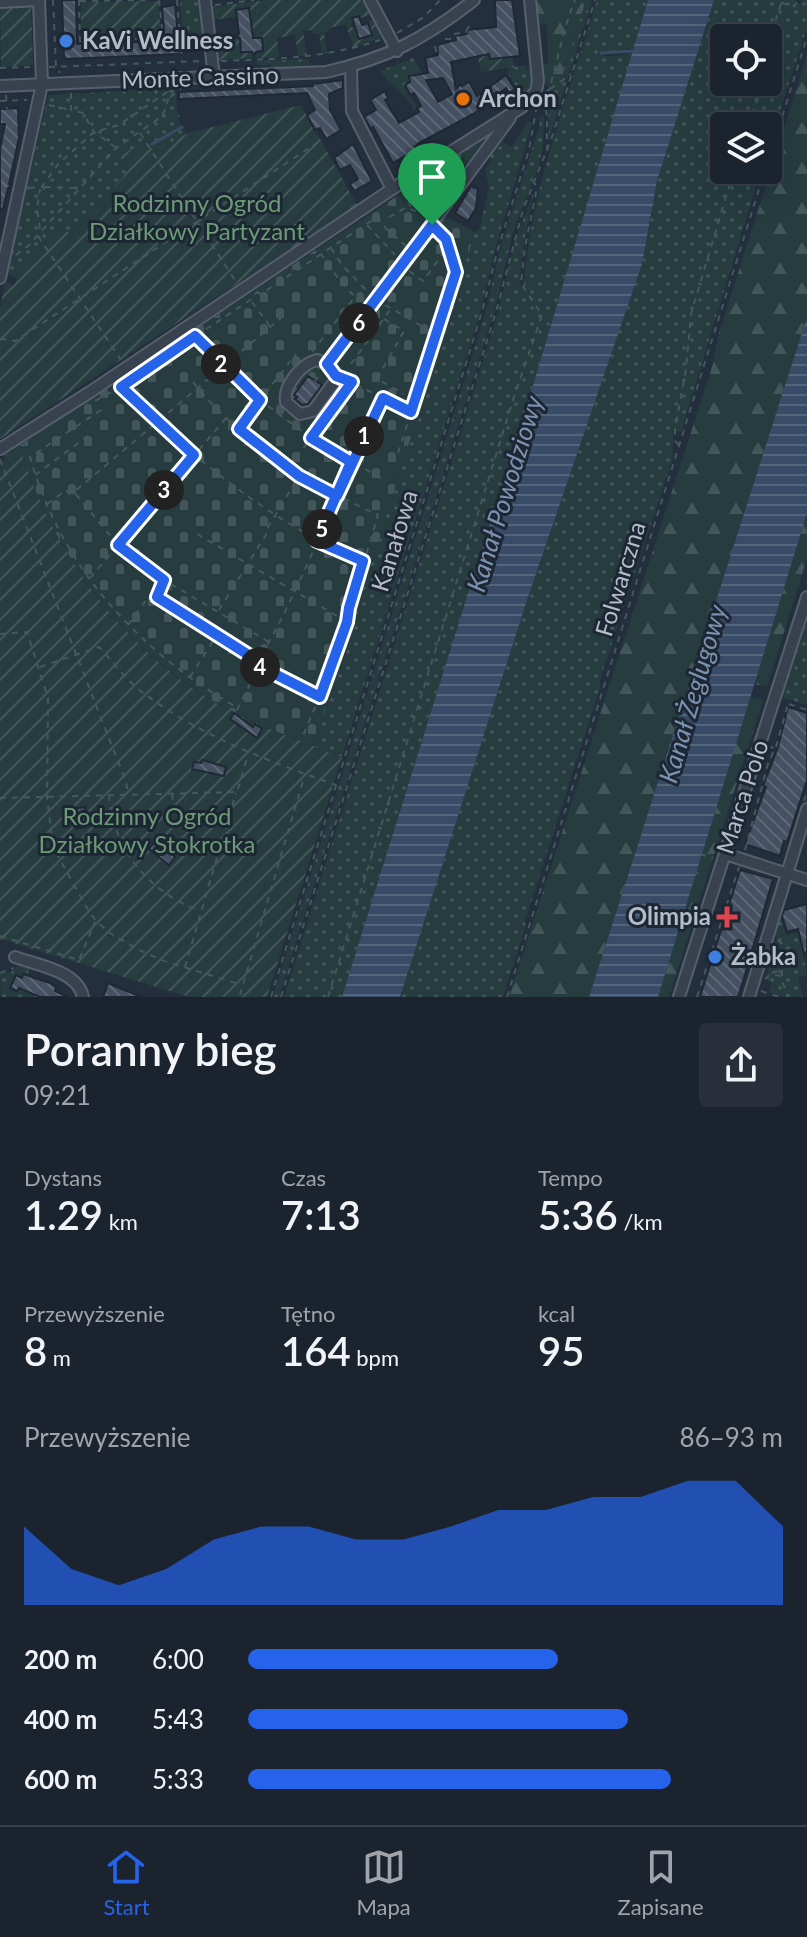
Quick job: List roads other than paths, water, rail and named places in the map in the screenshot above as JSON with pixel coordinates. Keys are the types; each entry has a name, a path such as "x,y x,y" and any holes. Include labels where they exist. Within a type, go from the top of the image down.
{"street":[{"path":"0,2 39,0 42,84 0,277"},
{"path":"370,0 397,51"},
{"name":"Monte Cassino","path":"0,86 300,75 351,66 397,51 421,39 460,5 474,0"},
{"path":"0,449 392,189 514,113 539,93 530,0"},
{"path":"206,3 214,77"},
{"path":"351,66 352,111 392,189"},
{"path":"327,364 514,113"},
{"path":"317,360 327,364 336,376 334,384 309,414 300,414 289,407 286,390 306,363 317,360"},
{"name":"Marca Polo","path":"684,996 807,597"},
{"path":"752,993 766,937 807,809"},
{"path":"728,858 807,880"},
{"path":"15,962 77,981 83,997"}],"water":[{"name":"Kanał Powodziowy","path":"648,0 714,0 657,181 642,264 527,600 400,997 342,997 534,382"},
{"name":"Kanał Żeglugowy","path":"807,317 807,513 658,997 589,997"}],"waterway":[{"path":"601,53 633,51"},
{"path":"152,144 182,127"}],"place":[{"name":"KaVi Wellness","path":"66,41"},
{"name":"Archon","path":"463,99"},
{"name":"Olimpia","path":"727,917"},
{"name":"Żabka","path":"715,957"}],"park label":[{"name":"Rodzinny Ogród Działkowy Partyzant","path":"197,218"},
{"name":"Rodzinny Ogród Działkowy Stokrotka","path":"147,831"}]}
